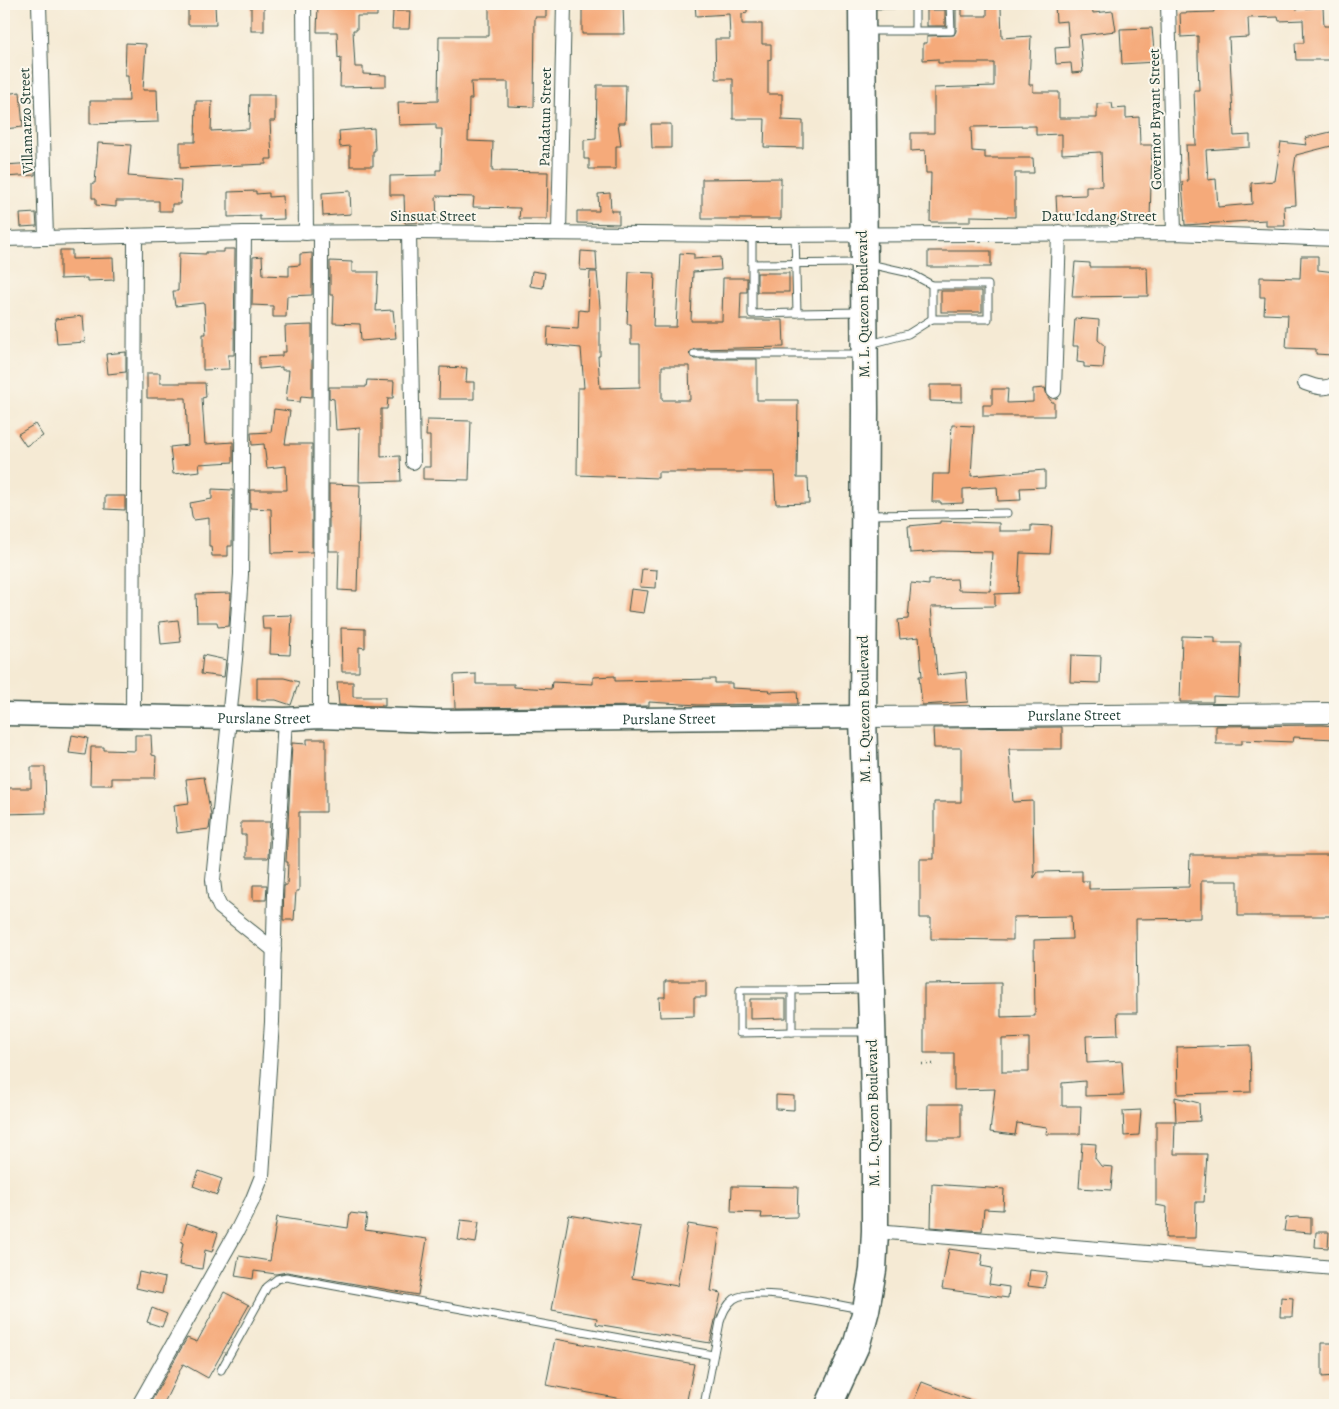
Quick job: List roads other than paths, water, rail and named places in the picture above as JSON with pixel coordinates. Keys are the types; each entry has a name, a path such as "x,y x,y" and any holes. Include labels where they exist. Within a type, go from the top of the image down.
{"highway":[{"name":"M. L. Quezon Boulevard","path":"828,1405 857,1343 866,1310 873,1270 875,1231 871,989 862,717 864,312 862,4"}],"main road":[{"name":"Purslane Street","path":"4,714 286,719 320,717 434,721 862,717"}],"street":[{"name":"Villamarzo Street","path":"39,4 46,238"},
{"path":"304,4 306,233"},
{"name":"Pandatun Street","path":"559,232 564,4"},
{"name":"Governor Bryant Street","path":"1168,4 1174,233"},
{"name":"Sinsuat Street","path":"4,239 244,233 409,232 862,235"},
{"path":"409,232 413,462"},
{"path":"1054,391 1059,232"},
{"name":"Datu Icdang Street","path":"862,235 1059,232 1174,233 1335,239"},
{"path":"244,233 241,574 213,880 215,896 220,907 228,916 274,950"},
{"path":"320,717 321,233"},
{"path":"132,716 136,236"},
{"path":"1304,383 1318,388 1329,388 1335,384"},
{"name":"Purslane Street","path":"862,717 1335,713"},
{"path":"139,1405 252,1201 262,1176 272,1022 286,719"},
{"path":"875,1231 1335,1268"}],"lane":[{"path":"862,4 950,4 951,31 862,31"},
{"path":"915,4 915,31"},
{"path":"795,234 796,313"},
{"path":"752,235 752,314 864,312"},
{"path":"694,354 864,350 908,334 932,319 988,319 988,285 932,285 910,273 863,263 752,264"},
{"path":"932,285 932,319"},
{"path":"864,516 1007,513"},
{"path":"871,989 740,990 740,1033 871,1032"},
{"path":"792,990 792,1032"},
{"path":"220,1370 267,1287 277,1279 286,1277 713,1355"},
{"path":"704,1405 713,1355 725,1309 734,1299 746,1294 774,1295 866,1310"}]}
